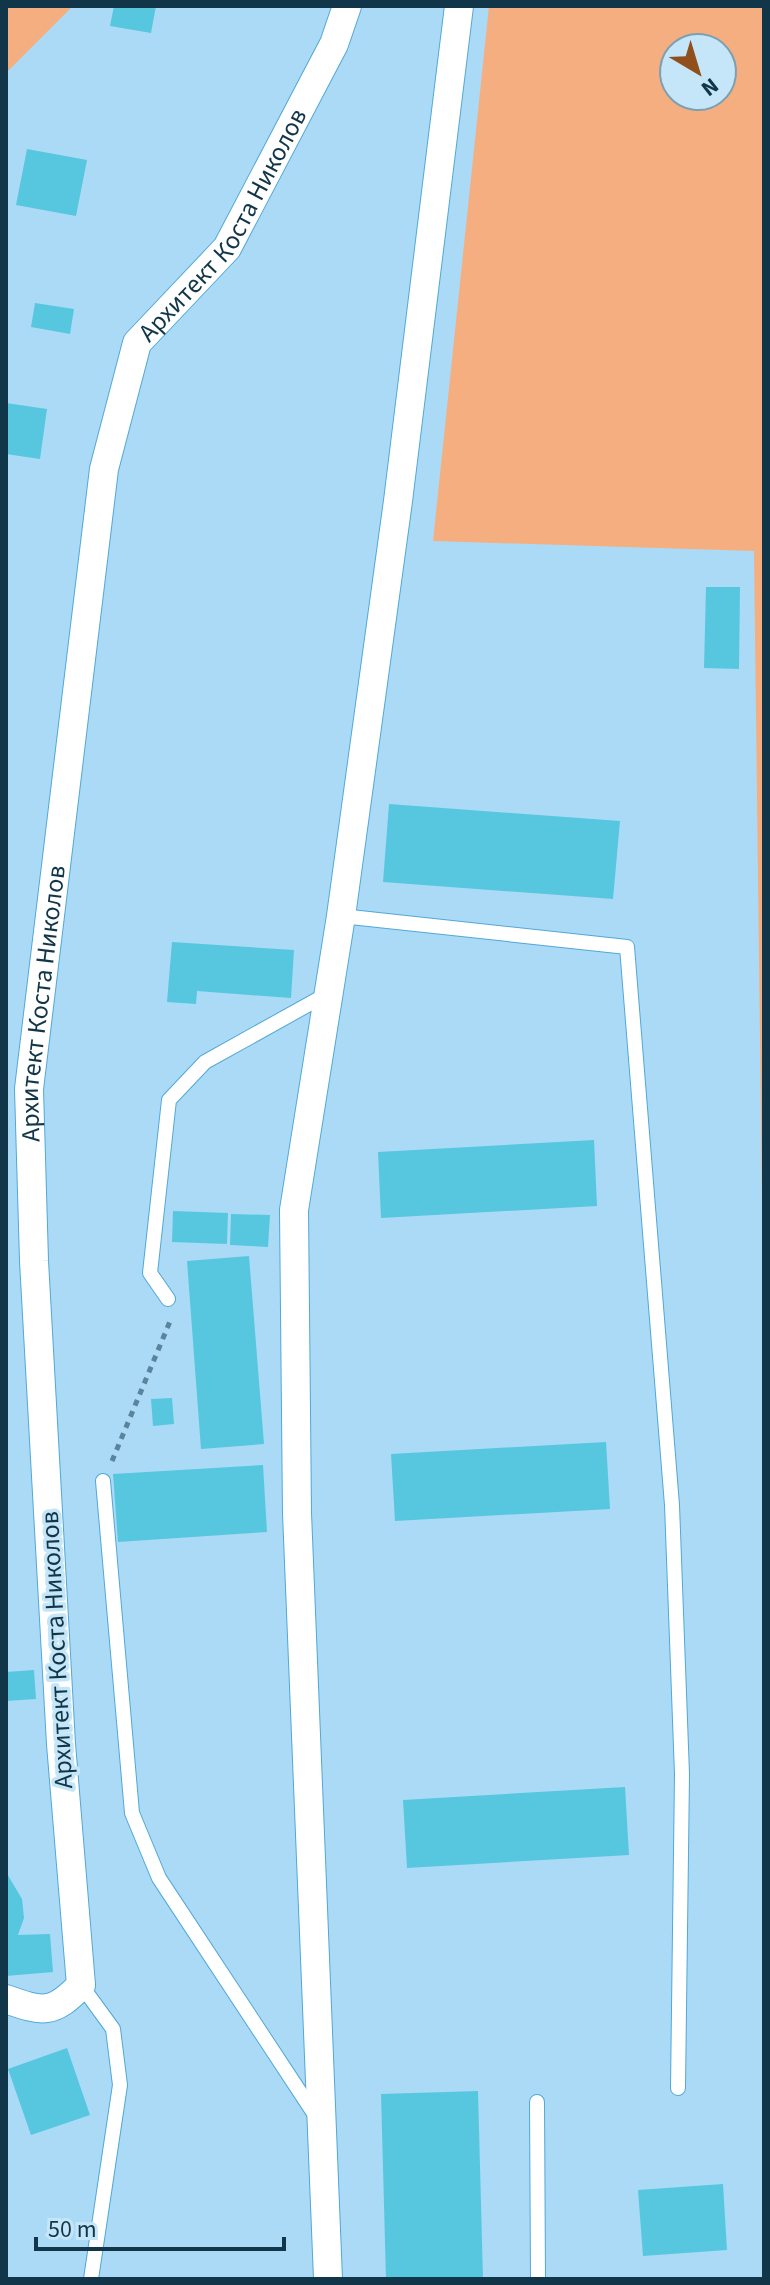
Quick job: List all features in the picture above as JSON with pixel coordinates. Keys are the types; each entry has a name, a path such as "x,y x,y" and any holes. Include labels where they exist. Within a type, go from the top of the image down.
{"street":[{"name":"Архитект Коста Николов","path":"81,1985 60,1729 34,1261 29,1089 104,469 137,343 227,248 334,44 347,6"},
{"path":"328,2279 297,1513 294,1210 341,916 398,501 459,6"},
{"path":"6,1999 40,2011 65,2002 81,1985"}],"lane":[{"path":"341,916 627,947 672,1505 682,1774 678,2088"},
{"path":"168,1299 150,1273 169,1100 205,1062 329,993"},
{"path":"103,1481 132,1813 159,1878 322,2125"},
{"path":"81,1985 113,2029 120,2085 91,2279"},
{"path":"537,2102 538,2279"}],"path":[{"path":"103,1481 171,1324 168,1299"}],"shaded area":[{"path":"6,6 73,6 6,73"},
{"path":"489,6 764,6 764,1366 754,551 433,541"}],"building":[{"path":"114,6 156,6 151,33 110,26"},
{"path":"27,149 87,160 76,216 16,205"},
{"path":"35,303 74,309 70,334 31,327"},
{"path":"6,403 47,409 40,459 6,454"},
{"path":"706,587 740,587 739,669 704,668"},
{"path":"389,804 620,821 613,899 383,882"},
{"path":"172,942 294,950 291,998 197,991 196,1004 167,1002"},
{"path":"594,1140 597,1206 381,1218 378,1152"},
{"path":"173,1211 228,1213 227,1244 172,1242"},
{"path":"231,1214 270,1215 268,1247 230,1245"},
{"path":"249,1256 264,1444 201,1449 187,1261"},
{"path":"172,1398 174,1424 153,1426 151,1399"},
{"path":"606,1442 610,1509 395,1521 391,1454"},
{"path":"263,1465 267,1532 118,1542 113,1474"},
{"path":"34,1670 36,1699 6,1701 6,1672"},
{"path":"625,1787 629,1855 407,1868 403,1800"},
{"path":"6,1872 22,1899 24,1918 18,1935 50,1934 53,1972 6,1976"},
{"path":"67,2048 90,2115 31,2135 8,2069"},
{"path":"478,2091 483,2279 386,2279 381,2094"},
{"path":"723,2184 727,2250 643,2256 638,2190"}]}
